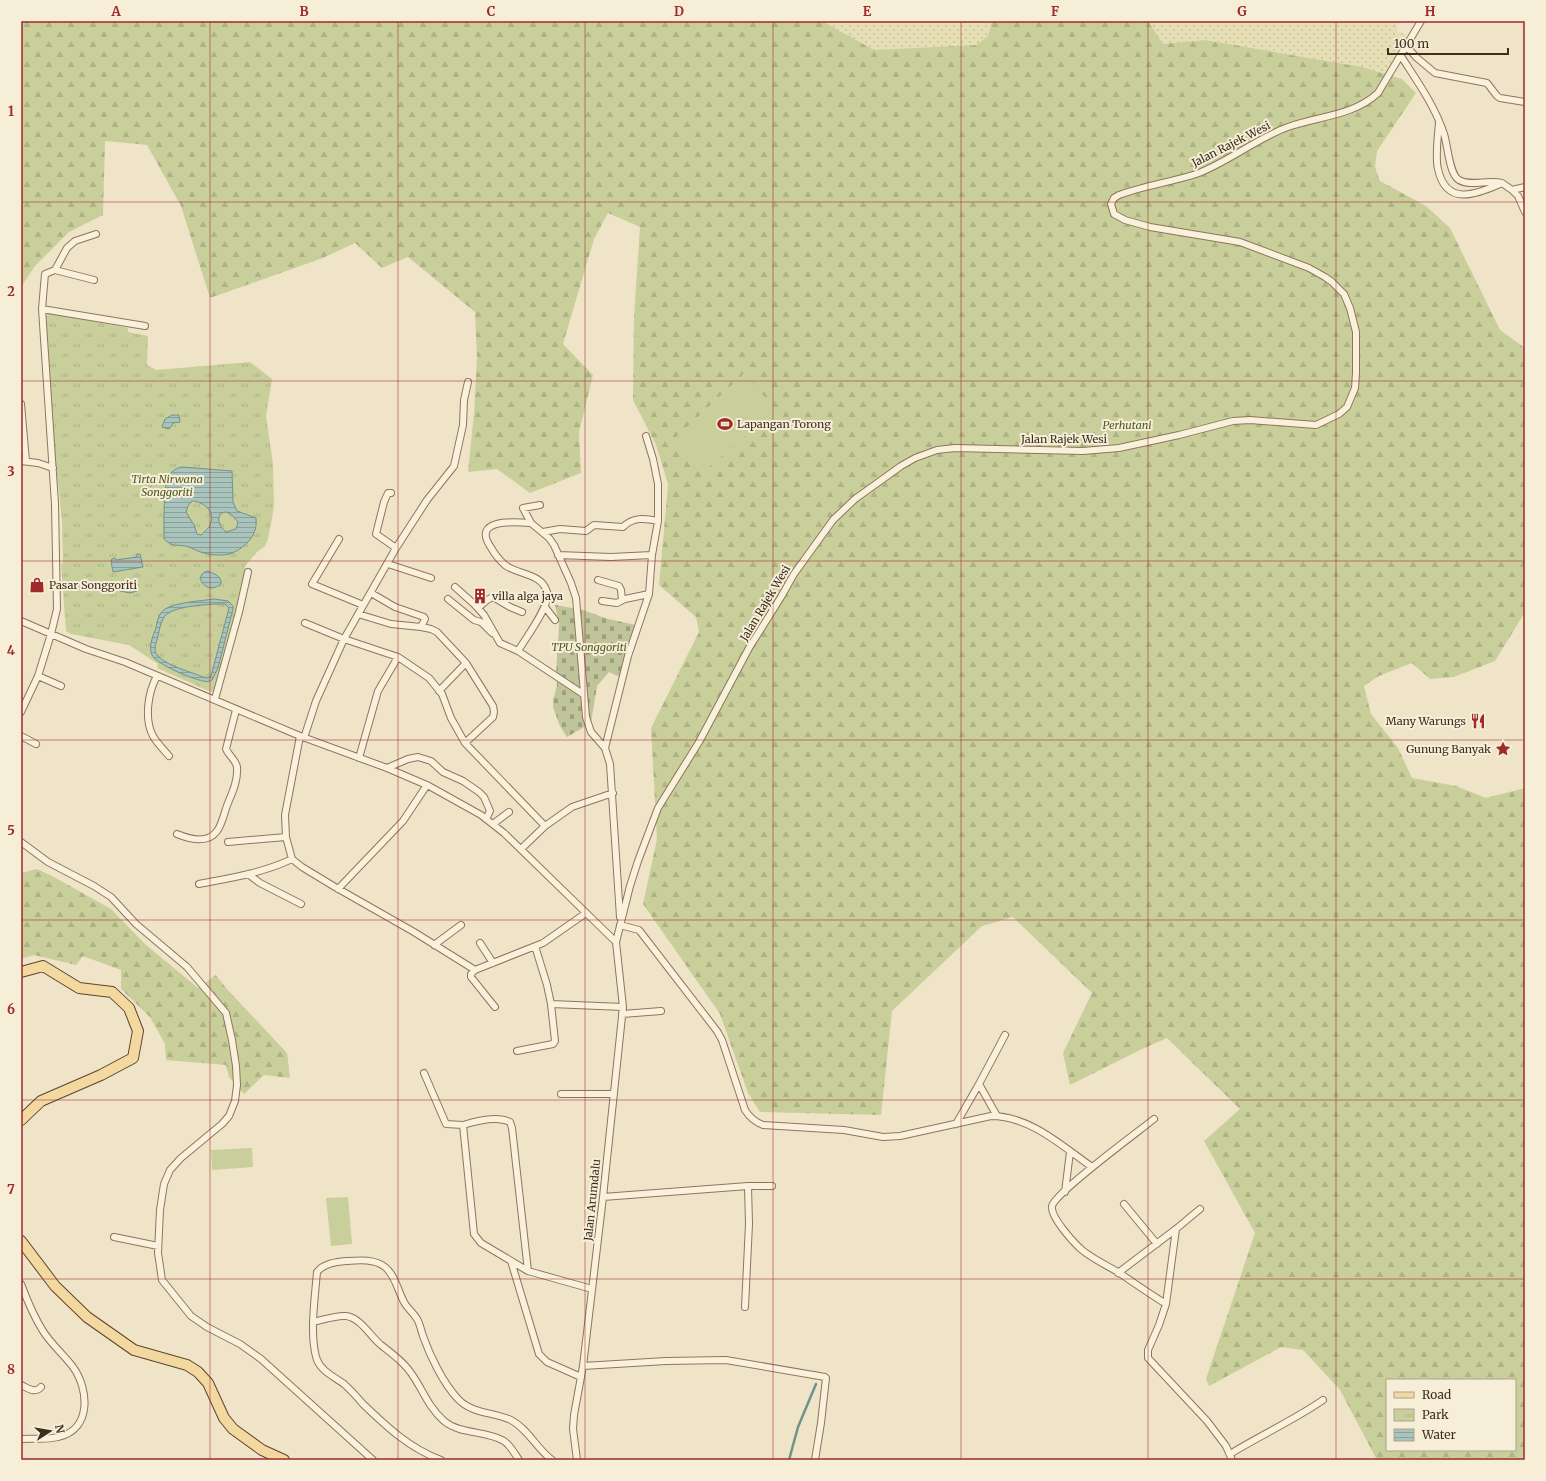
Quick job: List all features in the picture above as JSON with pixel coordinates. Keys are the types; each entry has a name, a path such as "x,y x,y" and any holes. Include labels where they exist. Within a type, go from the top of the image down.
{"main road":[{"path":"21,972 43,966 79,988 112,992 129,1008 138,1031 134,1058 101,1075 41,1101 21,1120"},
{"path":"21,1241 55,1286 87,1317 134,1350 187,1365 198,1372 208,1383 224,1418 233,1429 262,1450 284,1460"}],"street":[{"name":"Jalan Rajek Wesi","path":"616,942 638,861 658,808 699,742 749,648 781,598 794,574 833,520 855,499 901,466 915,458 937,450 954,448 1083,451 1119,448 1179,435 1233,420 1316,425 1339,414 1347,407 1355,388 1356,332 1350,308 1344,294 1332,282 1309,268 1240,242 1162,230 1125,220 1114,214 1111,204 1114,198 1119,195 1197,174 1286,128 1303,122 1352,110 1366,103 1378,93 1402,56 1406,46 1421,21"},
{"path":"1406,46 1417,58 1435,73 1487,83 1500,98 1525,102"},
{"path":"1402,56 1439,120 1444,134 1454,176 1460,181 1466,183 1502,184 1518,196 1525,212"},
{"path":"1439,120 1438,168 1445,187 1456,194 1469,195 1482,192 1502,184"},
{"path":"1512,190 1525,187"},
{"path":"55,270 67,248 74,241 96,234"},
{"path":"22,709 38,676 57,609 51,430 45,367 42,309 45,274 55,270 94,280"},
{"path":"42,309 145,326"},
{"path":"468,382 464,400 464,425 454,466 427,500 396,548 344,639 316,701 302,737 285,815 286,837 292,858 302,867 475,970"},
{"path":"21,404 23,461 38,462 52,468"},
{"path":"605,748 628,656 649,594 652,555 658,521 658,484 653,459 646,436"},
{"path":"391,493 388,493 384,502 376,534 396,548"},
{"path":"540,505 523,508 531,523 543,532 554,545 572,582 576,598 583,694 588,725 591,732 605,748 610,764 620,923 639,930 717,1031 722,1040 748,1116 756,1122 764,1125 844,1130 883,1137 900,1136 991,1116 1011,1118 1031,1126 1092,1167"},
{"path":"543,532 560,529 586,531 594,525 623,527 629,521 658,521"},
{"path":"518,650 545,607 548,599 548,593 545,586 537,579 505,565 485,537 486,531 494,525 518,522 531,523"},
{"path":"339,539 312,584 363,605"},
{"path":"558,555 612,557 652,555"},
{"path":"388,564 430,578"},
{"path":"214,699 239,612 248,572"},
{"path":"598,580 619,586 622,600"},
{"path":"455,587 478,608 487,620 500,643 518,650 583,694"},
{"path":"370,593 395,607 424,617 425,619 421,627"},
{"path":"602,601 617,603 639,595 649,594"},
{"path":"478,608 487,600 493,598 510,608 522,612"},
{"path":"448,599 474,620 481,622 495,635"},
{"path":"545,607 555,620"},
{"path":"358,614 392,624 431,629 437,632 466,663 493,706 494,712 493,717 465,743"},
{"path":"21,621 86,649 118,659 302,737 387,768 427,785 493,824 521,849 616,942"},
{"path":"305,623 344,639 398,657 429,678 439,690 451,718 465,743 545,826"},
{"path":"359,758 378,691 398,657"},
{"path":"439,690 466,663"},
{"path":"38,676 61,686"},
{"path":"157,676 152,684 148,703 149,721 153,736 169,756"},
{"path":"177,834 198,840 207,838 217,831 236,784 237,766 226,749 236,710"},
{"path":"21,736 36,744"},
{"path":"387,768 408,759 418,757 431,761 443,772 463,781 484,797 490,811 486,819"},
{"path":"338,889 403,821 427,785"},
{"path":"521,849 545,826 572,807 613,794"},
{"path":"493,824 509,812"},
{"path":"228,842 286,837"},
{"path":"21,842 48,862 94,886 111,897 136,924 187,967 226,1013 236,1066 237,1085 235,1101 229,1116 222,1124 181,1158 170,1170 164,1184 160,1210 158,1246 162,1280 191,1316 207,1328 240,1344 261,1359 373,1460"},
{"path":"199,884 248,874 278,865 292,858"},
{"path":"248,874 260,883 301,904"},
{"path":"495,1007 471,978 471,974 475,970 543,942 586,913"},
{"path":"434,945 461,925"},
{"name":"Jalan Arumdalu","path":"577,1460 573,1429 583,1366 603,1197 622,1010 616,942"},
{"path":"480,943 493,963"},
{"path":"517,1051 553,1044 555,1041 551,1004 547,985 535,946"},
{"path":"551,1004 622,1010 661,1011"},
{"path":"956,1124 1005,1035"},
{"path":"424,1073 446,1124 463,1125 495,1119 510,1122 512,1128 528,1271"},
{"path":"979,1084 997,1116"},
{"path":"562,1094 614,1094"},
{"path":"1154,1119 1092,1167 1052,1205 1052,1211 1054,1216 1081,1250 1166,1304"},
{"path":"463,1125 474,1234 481,1244 528,1271 592,1289"},
{"path":"1065,1192 1070,1152"},
{"path":"603,1197 748,1186 772,1186"},
{"path":"746,1307 748,1186"},
{"path":"1124,1204 1157,1244"},
{"path":"1118,1273 1176,1229 1200,1208"},
{"path":"1176,1229 1166,1304 1159,1326 1148,1350 1148,1358 1207,1421 1226,1446 1231,1457 1266,1432 1305,1412 1323,1400"},
{"path":"114,1237 158,1246"},
{"path":"441,1460 423,1453 390,1430 344,1385 327,1373 318,1362 315,1351 313,1322 317,1272 326,1264 371,1261 380,1264 389,1272 404,1304 417,1319 439,1370 451,1391 460,1401 468,1406 512,1421 552,1460"},
{"path":"511,1261 539,1354 547,1362 581,1377"},
{"path":"21,1284 43,1332 74,1368 80,1380 84,1395 84,1411 78,1426 71,1432 58,1438 21,1439"},
{"path":"313,1322 345,1316 362,1324 375,1339 408,1368 431,1408 444,1421 462,1431 494,1437 505,1442 519,1460"},
{"path":"583,1366 666,1361 726,1360 825,1376 821,1423 814,1460"},
{"path":"21,1384 34,1391 37,1391 41,1387"}],"shaded area":[{"path":"822,21 992,21 988,36 976,45 874,50"},
{"path":"1148,21 1398,21 1397,31 1407,35 1386,74 1362,67 1206,40 1163,44"}],"green space":[{"name":"Perhutani","path":"21,21 822,21 874,50 976,45 988,36 992,21 1148,21 1163,44 1205,40 1362,67 1402,79 1416,93 1377,151 1375,167 1380,181 1426,206 1450,228 1500,330 1525,348 1525,612 1495,661 1454,677 1430,679 1412,663 1379,676 1364,686 1371,714 1398,748 1412,778 1456,786 1486,798 1525,788 1525,1460 1377,1460 1340,1390 1303,1350 1281,1347 1209,1386 1206,1379 1255,1233 1204,1141 1240,1109 1167,1038 1070,1085 1063,1053 1092,993 1013,917 982,926 892,1011 881,1115 760,1112 748,1093 720,1014 643,904 657,839 651,728 699,632 696,617 659,585 668,484 656,445 633,400 634,317 640,227 608,213 594,239 563,344 593,375 579,432 581,473 530,493 497,469 468,472 474,413 477,358 475,312 408,257 382,268 355,243 323,258 210,298 181,206 147,145 105,141 103,215 69,232 35,266 21,287","holes":["745,373 704,472 676,438"]},
{"name":"Tirta Nirwana Songgoriti","path":"49,313 128,328 128,332 148,336 147,365 156,370 250,362 272,379 266,416 273,464 274,507 268,539 265,546 257,552 245,566 234,624 214,691 211,692 157,668 158,664 129,645 71,634 66,631 61,564 63,563 62,520 53,438 48,364 49,357 46,316"},
{"name":"Lapangan Torong","path":"745,373 775,409 704,472 675,438"},
{"name":"TPU Songgoriti","path":"555,605 583,610 608,619 636,625 620,677 609,672 597,686 591,723 567,737 560,726 553,707 553,700 557,686 556,675 559,624"},
{"path":"37,869 111,909 145,944 198,988 216,975 226,988 287,1053 290,1078 264,1075 244,1094 229,1077 226,1065 166,1060 165,1044 150,1017 121,989 121,970 83,956 76,965 34,955 21,959 21,873"},
{"path":"252,1148 253,1167 212,1170 211,1150"},
{"path":"348,1197 352,1244 331,1246 326,1198"}],"water":[{"path":"172,415 179,415 180,422 173,423 169,429 162,427 165,419"},
{"path":"182,467 232,471 233,502 237,511 256,518 256,525 253,534 247,543 237,551 222,555 202,553 189,547 173,545 164,539 164,506 167,480 172,472","holes":["192,501 196,501 207,507 211,514 212,518 210,526 201,535 197,534 194,525 186,512","226,512 232,515 238,522 236,529 226,532 220,525 219,521 221,513"]},
{"path":"137,554 140,554 143,567 113,572 112,559 115,558 116,560 137,557"},
{"path":"207,571 219,577 221,584 211,588 203,584 200,578 203,573"},
{"path":"134,581 138,584 137,591 130,593 120,591 118,585 120,583"},
{"path":"214,599 228,601 233,606 233,609 218,668 212,680 206,682 198,680 167,667 155,659 151,652 151,641 160,615 163,611 176,605","holes":["211,604 225,604 229,608 211,676 208,678 203,677 169,664 157,655 155,647 163,619 168,613 181,608"]}],"waterway":[{"path":"789,1460 798,1427 816,1384"}],"place":[{"name":"Lapangan Torong","path":"725,424"},
{"name":"Pasar Songgoriti","path":"37,585"},
{"name":"villa alga jaya","path":"480,596"},
{"name":"Many Warungs","path":"1478,721"},
{"name":"Gunung Banyak","path":"1503,749"}]}
